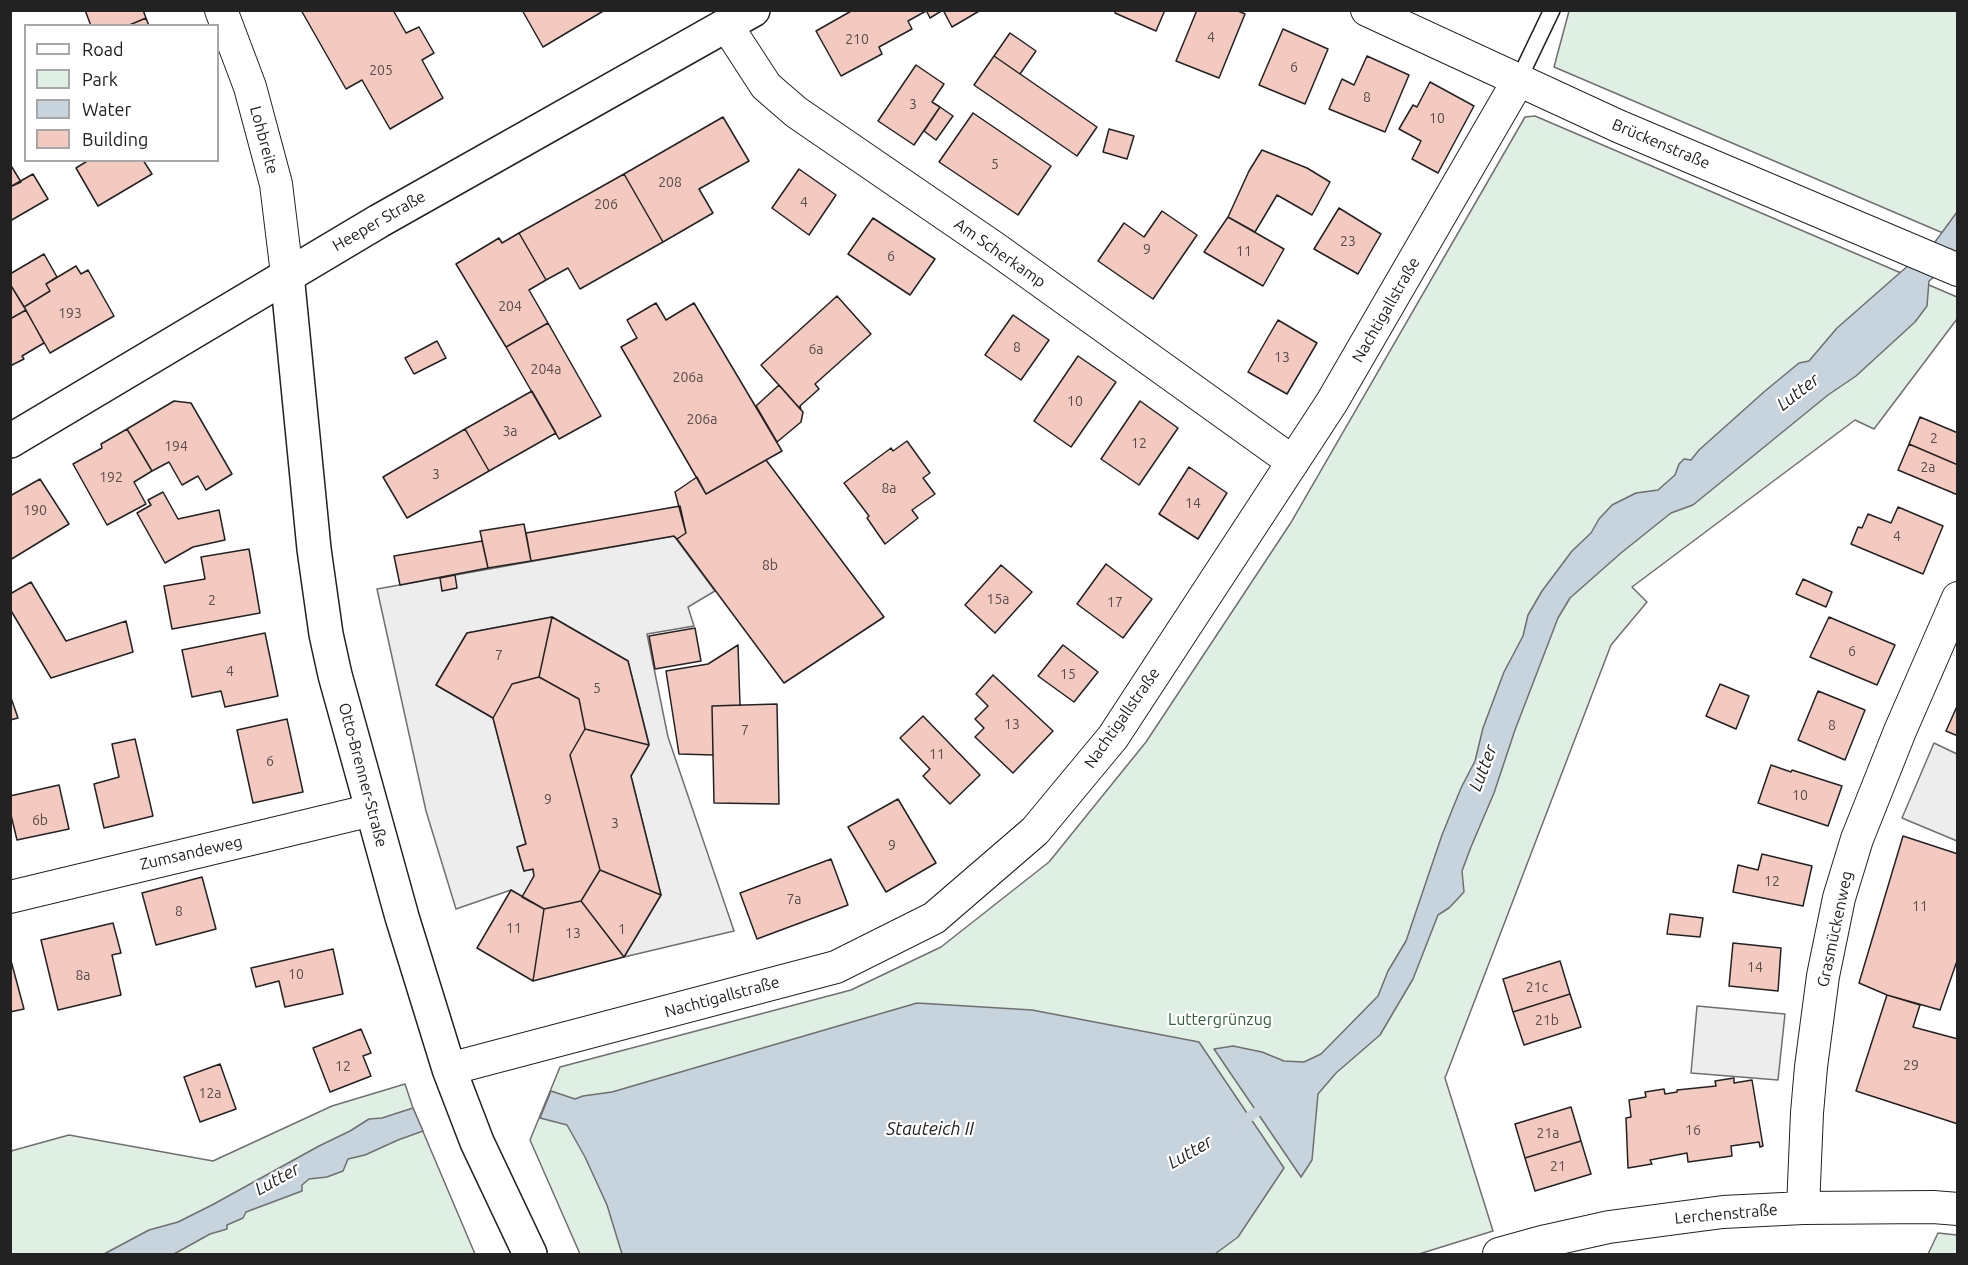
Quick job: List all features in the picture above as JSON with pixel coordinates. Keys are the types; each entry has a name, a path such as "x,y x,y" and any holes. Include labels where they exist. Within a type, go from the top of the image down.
{"street":[{"name":"Lohbreite","path":"221,10 250,87 276,184 287,274"},
{"name":"Brückenstraße","path":"1367,10 1618,126 1958,270"},
{"name":"Heeper Straße","path":"10,441 287,274 740,18"},
{"name":"Am Scherkamp","path":"740,18 766,86 796,112 1005,256 1293,462"},
{"name":"Nachtigallstraße","path":"449,1070 836,967 934,918 1035,831 1113,736 1332,402 1518,81"},
{"name":"Otto-Brenner-Straße","path":"287,274 314,549 326,634 335,675 402,917 449,1070 477,1142 530,1254"},
{"name":"Grasmückenweg","path":"1803,1208 1811,1067 1823,976 1839,898 1857,839 1900,731 1958,598"},
{"name":"Zumsandeweg","path":"10,897 372,810"},
{"name":"Lerchenstraße","path":"1499,1254 1550,1247 1609,1227 1724,1212 1803,1208 1933,1207 1958,1209"}],"lane":[{"path":"1518,81 1552,10"}],"green space":[{"path":"1569,11 1957,11 1957,239 1554,67"},
{"name":"Luttergrünzug","path":"1535,116 1957,297 1957,319 1874,429 1855,420 1632,587 1647,602 1611,645 1445,1078 1493,1231 1419,1254 580,1254 530,1140 560,1067 851,990 941,947 1049,862 1146,742 1290,524 1525,117"},
{"path":"405,1084 475,1254 11,1254 11,1151 69,1135 213,1161 332,1106"},
{"path":"1938,1233 1957,1235 1957,1254 1928,1254"}],"shaded area":[{"path":"674,536 715,591 688,607 694,626 647,634 668,737 734,931 624,957 661,895 631,776 649,744 628,661 552,617 467,633 436,685 493,718 526,844 517,847 524,871 533,869 534,876 522,897 511,890 456,909 426,811 377,589"},
{"path":"1934,743 1957,754 1957,841 1902,818"},
{"path":"1697,1006 1785,1014 1778,1080 1691,1073"}],"water":[{"path":"1957,212 1957,259 1929,281 1927,306 1915,322 1856,376 1828,395 1693,505 1671,513 1570,598 1558,618 1515,730 1494,793 1462,871 1464,892 1449,908 1438,915 1413,979 1380,1035 1336,1073 1318,1094 1312,1160 1301,1177 1214,1049 1233,1046 1262,1052 1284,1061 1304,1062 1321,1054 1378,996 1388,971 1406,941 1442,835 1475,761 1483,728 1504,672 1523,636 1528,615 1542,591 1572,551 1591,533 1599,519 1612,505 1636,493 1658,490 1675,475 1679,464 1684,459 1691,460 1699,450 1765,391 1799,363 1809,361 1837,328 1935,242"},
{"name":"Stauteich II","path":"917,1003 1032,1010 1199,1042 1284,1168 1238,1237 1215,1254 622,1254 607,1205 567,1125 540,1118 551,1091 575,1099 612,1092"},
{"path":"413,1108 423,1131 365,1155 348,1159 343,1171 327,1177 309,1179 302,1185 302,1191 246,1212 243,1218 227,1225 227,1229 210,1234 174,1254 104,1254 149,1230 178,1222 212,1205 369,1119 382,1118"}],"building":[{"path":"85,10 143,10 146,18 132,24 90,24"},
{"path":"301,10 393,10 406,33 419,27 434,53 422,60 443,98 390,129 362,80 346,89"},
{"path":"522,10 605,10 543,47"},
{"path":"853,10 926,11 908,21 912,29 879,47 882,54 841,76 816,31"},
{"path":"926,10 943,10 930,18"},
{"path":"943,10 981,10 952,27"},
{"path":"1116,10 1165,10 1156,31 1115,13"},
{"path":"1197,10 1236,10 1245,14 1219,78 1176,61"},
{"path":"146,18 148,24 132,24"},
{"path":"1283,29 1328,49 1305,104 1259,85"},
{"path":"1010,33 1036,51 1020,74 994,56"},
{"path":"994,56 1097,127 1077,156 974,85"},
{"path":"1367,56 1409,75 1385,132 1329,109 1342,79 1354,85"},
{"path":"916,65 944,84 932,102 940,107 914,145 878,121"},
{"path":"1430,82 1474,106 1438,173 1412,159 1421,141 1399,129 1413,105 1417,107"},
{"path":"940,107 953,116 936,140 924,131"},
{"path":"973,113 1051,166 1018,215 939,162"},
{"path":"723,117 749,161 699,189 713,213 663,242 624,174"},
{"path":"1109,129 1134,136 1127,159 1103,152"},
{"path":"1262,150 1307,168 1330,182 1312,215 1277,195 1255,232 1228,217 1249,171"},
{"path":"86,162 144,162 152,174 98,206 76,168"},
{"path":"10,164 21,182 10,187"},
{"path":"799,169 836,195 809,235 772,208"},
{"path":"33,174 48,199 10,221 10,187"},
{"path":"624,174 663,242 580,289 568,268 546,280 519,233"},
{"path":"1339,208 1381,234 1358,274 1314,249"},
{"path":"1162,211 1197,235 1153,299 1098,261 1124,223 1144,237"},
{"path":"1228,217 1284,249 1263,286 1204,252"},
{"path":"873,218 935,259 910,295 848,254"},
{"path":"519,233 546,280 529,290 548,323 506,347 456,264 499,238 502,243"},
{"path":"44,254 57,277 46,284 50,291 24,307 10,284 10,274"},
{"path":"76,266 81,274 88,270 114,316 50,353 24,307 50,291 46,284"},
{"path":"10,284 26,310 10,319"},
{"path":"837,296 871,334 815,384 819,389 800,406 801,410 761,365"},
{"path":"656,303 666,320 694,303 782,451 706,494 621,347 637,338 627,320"},
{"path":"26,310 44,343 22,356 24,359 10,366 10,319"},
{"path":"1013,315 1049,340 1021,380 985,355"},
{"path":"1278,320 1317,343 1287,394 1248,372"},
{"path":"548,323 601,416 559,439 506,347"},
{"path":"437,341 446,358 414,374 405,358"},
{"path":"1078,356 1116,382 1071,447 1034,421"},
{"path":"779,385 803,412 801,422 777,442 756,406"},
{"path":"532,391 556,433 489,471 465,429"},
{"path":"174,401 191,403 232,474 206,490 198,476 182,485 169,462 152,471 127,429"},
{"path":"1140,401 1178,428 1139,485 1101,459"},
{"path":"1920,417 1958,433 1958,465 1909,444"},
{"path":"127,429 152,471 134,482 146,504 107,525 73,464 102,448 101,444"},
{"path":"465,429 489,471 407,518 383,477"},
{"path":"907,441 930,473 923,478 935,494 912,510 918,518 885,544 867,518 869,516 844,483 891,448 893,451"},
{"path":"1909,444 1958,465 1958,495 1898,470"},
{"path":"766,460 884,617 784,683 677,539 686,533 675,492 697,477 706,494"},
{"path":"1189,467 1227,493 1198,539 1159,514"},
{"path":"40,479 69,524 10,560 10,496"},
{"path":"163,492 178,519 219,510 225,540 193,547 165,563 137,513 151,505 148,500"},
{"path":"680,506 686,533 677,539 674,536 531,561 526,533"},
{"path":"1898,507 1943,526 1923,574 1851,544 1858,527 1862,528 1868,514 1891,523"},
{"path":"524,524 531,561 488,568 480,531"},
{"path":"482,541 488,568 400,585 394,556"},
{"path":"249,549 260,613 172,629 164,586 205,579 201,557"},
{"path":"1106,564 1152,599 1123,638 1077,604"},
{"path":"1001,565 1032,592 995,633 965,605"},
{"path":"455,575 457,588 442,591 440,578"},
{"path":"1803,579 1832,592 1826,607 1796,594"},
{"path":"31,582 66,641 126,621 133,652 51,678 10,609 10,594"},
{"path":"552,617 539,677 512,684 493,718 436,685 467,633"},
{"path":"552,617 628,661 649,745 585,729 579,699 539,677"},
{"path":"1829,617 1895,645 1877,685 1810,657"},
{"path":"695,628 701,661 655,669 649,636"},
{"path":"265,633 278,696 225,707 221,691 192,697 182,650"},
{"path":"738,645 740,705 712,706 713,755 679,754 666,671 708,664"},
{"path":"1063,645 1098,672 1074,702 1038,676"},
{"path":"993,675 1053,731 1013,773 975,737 984,728 975,719 988,706 976,694"},
{"path":"539,677 579,699 585,729 570,755 600,870 581,901 544,909 522,897 534,876 533,869 524,871 517,847 526,844 493,718 512,684"},
{"path":"1720,684 1749,696 1736,729 1706,716"},
{"path":"1818,691 1865,710 1845,760 1798,740"},
{"path":"10,695 18,718 10,720"},
{"path":"777,704 779,804 714,803 712,706"},
{"path":"1958,704 1958,736 1946,731"},
{"path":"923,716 980,775 950,804 923,776 930,769 900,738"},
{"path":"287,719 303,792 253,803 237,730"},
{"path":"585,729 649,745 631,776 661,895 600,870 570,755"},
{"path":"135,739 153,816 104,828 94,784 119,777 112,744"},
{"path":"1771,765 1842,786 1828,826 1758,803"},
{"path":"59,785 69,829 17,840 10,811 10,796"},
{"path":"898,799 936,863 886,892 848,827"},
{"path":"1903,836 1958,854 1958,958 1940,1010 1887,995 1859,983"},
{"path":"1762,854 1812,866 1803,906 1733,892 1738,865 1758,870"},
{"path":"831,859 848,905 757,939 740,893"},
{"path":"600,870 661,895 624,957 581,901"},
{"path":"202,877 216,929 156,945 142,893"},
{"path":"511,890 544,909 533,981 477,948"},
{"path":"581,901 624,957 533,981 544,909"},
{"path":"1670,914 1703,918 1700,937 1667,934"},
{"path":"113,923 121,953 112,955 121,995 58,1010 41,940"},
{"path":"1733,943 1781,948 1778,991 1729,986"},
{"path":"333,949 343,994 285,1007 279,981 256,987 251,968"},
{"path":"10,957 24,1009 10,1012"},
{"path":"1560,961 1570,994 1513,1012 1503,979"},
{"path":"1570,994 1581,1027 1524,1045 1513,1012"},
{"path":"1887,995 1920,1005 1913,1027 1958,1039 1958,1124 1856,1091"},
{"path":"361,1029 371,1053 363,1056 371,1076 330,1092 313,1048"},
{"path":"220,1064 236,1109 200,1122 184,1077"},
{"path":"1734,1078 1734,1083 1752,1080 1763,1146 1760,1147 1759,1142 1731,1146 1732,1156 1688,1162 1687,1153 1650,1160 1652,1164 1628,1168 1626,1118 1631,1117 1629,1100 1646,1097 1645,1092 1664,1089 1665,1094 1677,1092 1677,1090 1716,1086 1715,1081"},
{"path":"1571,1107 1581,1141 1525,1158 1515,1124"},
{"path":"1581,1141 1591,1174 1535,1191 1525,1158"}],"waterway":[{"name":"Lutter","path":"1238,1124 1268,1105"}]}
